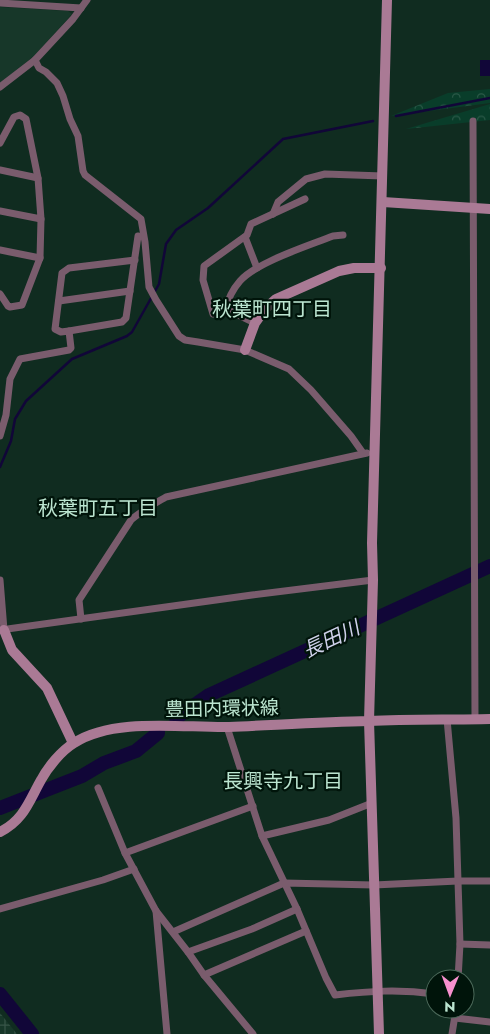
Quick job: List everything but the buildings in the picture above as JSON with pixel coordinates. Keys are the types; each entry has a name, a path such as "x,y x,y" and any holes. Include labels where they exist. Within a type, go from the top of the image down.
{"street":[{"path":"0,87 35,60 73,19 87,0"},
{"path":"379,1034 369,720 387,0"},
{"path":"0,3 47,3 81,8"},
{"path":"35,60 39,68 57,83 63,96 70,119 78,136 82,171 142,219 148,283 151,292 176,332 185,340 245,350 288,369 298,377 351,436 362,454"},
{"path":"0,143 14,117 20,114 26,119 38,178 41,219 40,258 22,305 10,307 0,294"},
{"path":"474,121 475,719"},
{"path":"0,170 38,178"},
{"path":"273,214 278,202 306,179 325,174 383,176"},
{"path":"226,308 213,314 203,280 204,266 245,237 251,224 304,199"},
{"path":"382,202 490,209"},
{"path":"0,211 41,219"},
{"path":"226,308 228,299 240,280 265,263 333,236 343,235"},
{"path":"135,260 69,268 62,273 55,329 61,332 69,331 122,322 126,318 135,260 138,236"},
{"path":"245,237 258,268"},
{"path":"0,250 40,258"},
{"path":"245,350 256,324 265,309 276,299 339,271 354,268 381,268"},
{"path":"58,301 130,292"},
{"path":"226,308 256,324"},
{"path":"0,436 6,415 10,378 20,359 70,350 69,331"},
{"path":"81,619 78,600 131,520 152,505 166,498 376,452"},
{"path":"0,580 2,630 12,650 46,688 73,743"},
{"path":"2,630 373,580"},
{"path":"447,719 456,818 460,944 459,969"},
{"name":"豊田内環状線","path":"0,832 18,819 29,805 41,779 52,764 73,743 111,729 151,726 227,727 369,720 490,719"},
{"path":"227,727 262,836 297,908 335,995 379,990 425,993"},
{"path":"98,788 126,853 156,911 204,975 253,1034"},
{"path":"262,836 329,820 372,803"},
{"path":"126,853 253,806"},
{"path":"0,909 103,880 134,869"},
{"path":"173,932 284,883 374,885 490,881"},
{"path":"188,952 252,929 297,908"},
{"path":"156,911 167,1034"},
{"path":"204,975 306,931"},
{"path":"460,944 490,945"},
{"path":"452,1034 455,1019"},
{"path":"464,1019 490,1022"}],"shaded area":[{"path":"0,7 68,11 72,14 34,56 0,83"},
{"path":"480,60 490,60 490,76 480,76"},
{"path":"0,1013 17,1034 0,1034"}],"green space":[{"path":"490,89 490,103 391,116 448,93"},
{"path":"490,104 490,120 406,129"}],"waterway":[{"path":"396,116 490,98"},
{"path":"0,467 11,441 15,419 26,401 72,359 127,336 132,332 159,284 166,244 176,230 208,208 283,139 373,121"},
{"name":"長田川","path":"176,718 209,695 490,566"},
{"name":"長田川","path":"0,808 82,776 104,763 136,751 158,733"},
{"path":"0,994 32,1034"}],"district":[{"name":"秋葉町四丁目","path":"272,309"},
{"name":"秋葉町五丁目","path":"98,508"},
{"name":"長興寺九丁目","path":"283,781"}]}
